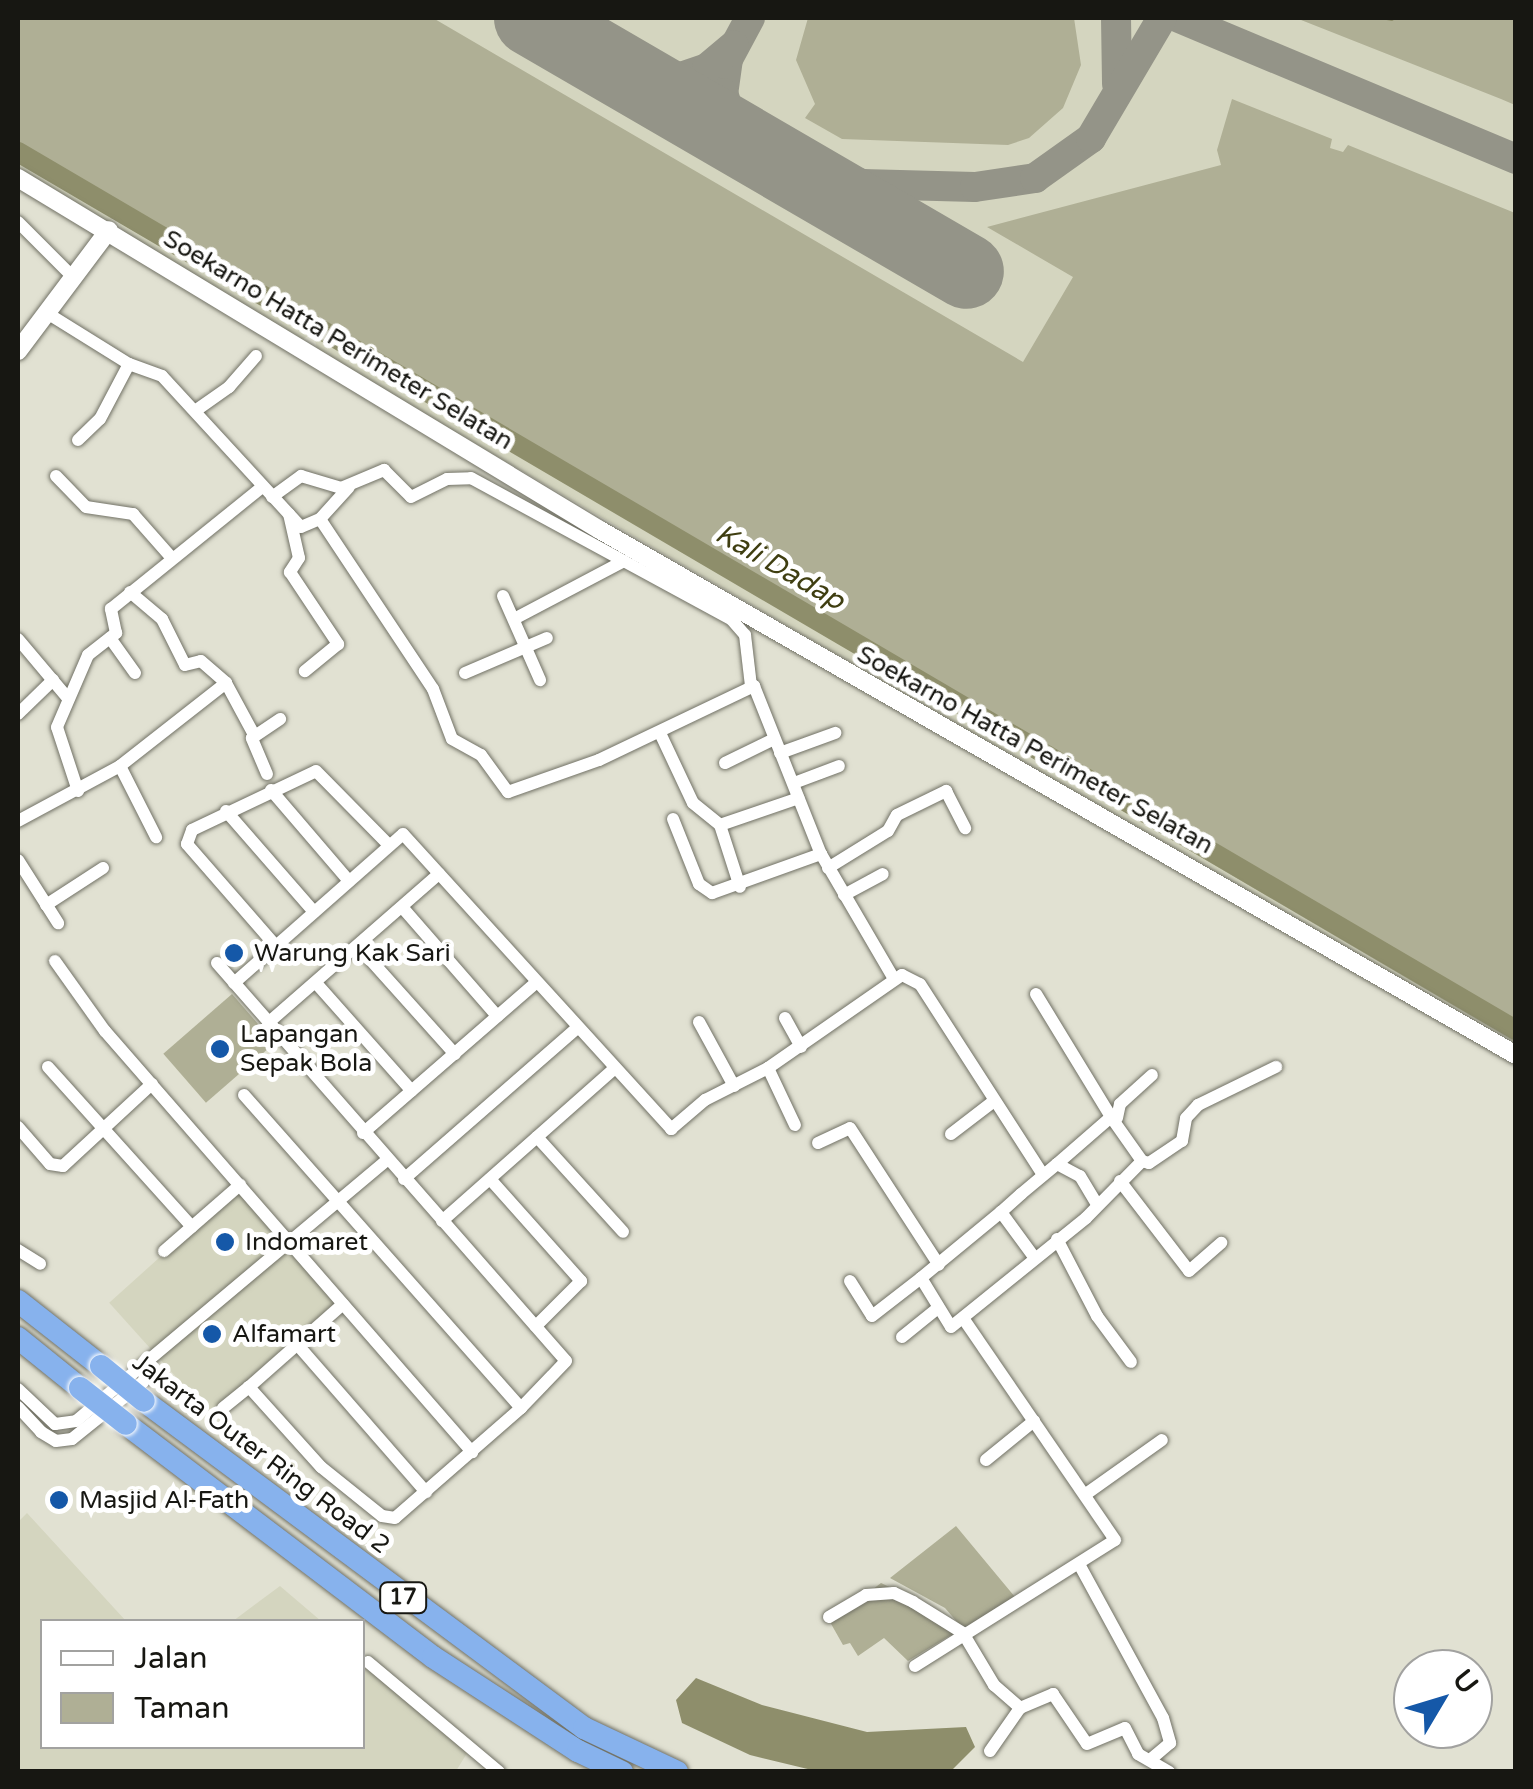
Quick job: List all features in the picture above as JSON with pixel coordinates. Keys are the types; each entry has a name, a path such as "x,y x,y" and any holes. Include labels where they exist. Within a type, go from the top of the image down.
{"highway":[{"name":"Jakarta Outer Ring Road 2","path":"18,1301 144,1401 568,1717 677,1772"},
{"name":"17","path":"18,1338 433,1657 578,1751 622,1772"}],"main road":[{"name":"Soekarno Hatta Perimeter Selatan","path":"18,178 600,530 1516,1055"},
{"path":"18,351 109,230"}],"street":[{"path":"18,222 73,277"},
{"path":"47,313 129,364 162,376 267,492 306,528 320,519 350,486"},
{"path":"195,411 230,387 256,356"},
{"path":"78,440 100,418 102,404 129,364"},
{"path":"78,791 57,727 65,718 66,696 81,680 88,655 116,633 111,610 170,556 267,492 301,476 332,488 350,486 384,470 412,497 447,480 470,478 742,628 751,686 824,861 894,979"},
{"path":"56,476 86,508 132,514 170,556"},
{"path":"289,514 299,558 290,572 338,644 305,671"},
{"path":"320,519 433,689 452,739 481,755 508,792 660,733 751,686"},
{"path":"514,619 624,560"},
{"path":"130,592 162,620 185,666 201,661 226,683 254,733 267,774"},
{"path":"504,596 540,680"},
{"path":"110,638 136,673"},
{"path":"465,673 547,638"},
{"path":"18,639 66,696"},
{"path":"18,714 53,680"},
{"path":"18,821 120,766 226,683"},
{"path":"254,733 280,719"},
{"path":"660,733 693,804 720,826 740,887"},
{"path":"725,762 836,733"},
{"path":"120,766 156,837"},
{"path":"794,783 839,766"},
{"path":"275,945 187,844 192,830 271,790 322,772 387,842"},
{"path":"271,790 349,882"},
{"path":"673,818 705,890 720,895 824,861 888,830 898,815 946,791 965,828"},
{"path":"720,826 799,798"},
{"path":"226,811 314,912"},
{"path":"234,983 349,882 387,842 403,834 671,1129 801,1047 894,979 920,984 1043,1175"},
{"path":"18,860 58,923"},
{"path":"46,905 103,868"},
{"path":"268,1024 439,874"},
{"path":"844,895 883,874"},
{"path":"402,907 497,1016"},
{"path":"358,946 454,1054"},
{"path":"55,961 152,1084 472,1452"},
{"path":"217,963 568,1364 395,1518 382,1516 321,1467 249,1387"},
{"path":"316,982 412,1091"},
{"path":"363,1133 537,982"},
{"path":"1036,994 1142,1160 1150,1163 1182,1140 1186,1118 1198,1104 1276,1067"},
{"path":"785,1018 801,1047"},
{"path":"698,1022 734,1086"},
{"path":"404,1179 578,1027"},
{"path":"48,1067 192,1227"},
{"path":"442,1222 615,1068"},
{"path":"768,1068 795,1125"},
{"path":"850,1281 872,1316 1114,1117 1120,1104 1152,1075"},
{"path":"18,1127 56,1167 152,1084"},
{"path":"244,1095 521,1408"},
{"path":"951,1134 994,1101"},
{"path":"818,1143 850,1128 938,1265"},
{"path":"536,1137 622,1232"},
{"path":"18,1389 47,1419 64,1424 150,1366 387,1160"},
{"path":"921,1278 952,1327 965,1322 1142,1160"},
{"path":"1058,1164 1080,1176 1096,1203"},
{"path":"490,1179 581,1281 536,1326"},
{"path":"1120,1181 1188,1271 1221,1243"},
{"path":"164,1251 240,1185"},
{"path":"1001,1212 1034,1257"},
{"path":"1057,1239 1096,1316 1131,1362"},
{"path":"18,1250 40,1264"},
{"path":"223,1408 343,1304"},
{"path":"902,1336 938,1308"},
{"path":"915,1666 1115,1540 965,1322"},
{"path":"296,1344 426,1492"},
{"path":"18,1407 41,1432 56,1441 72,1439 142,1382 150,1366"},
{"path":"986,1460 1034,1421"},
{"path":"1086,1494 1162,1440"},
{"path":"1079,1564 1163,1718 1170,1743 1152,1758"},
{"path":"829,1617 847,1602 894,1593 963,1633 994,1685 1020,1708"},
{"path":"368,1662 499,1772"},
{"path":"990,1751 1020,1708 1053,1694 1086,1744 1126,1728 1138,1754 1152,1758 1169,1772"}],"shaded area":[{"path":"18,18 1415,18 1515,58 1515,1050 318,352 313,333 300,341 125,235 115,217 107,223 18,172"},
{"path":"240,1185 342,1298 211,1416 109,1303"},
{"path":"27,1513 124,1619 40,1619 40,1749 365,1749 365,1660 469,1750 456,1771 18,1771 18,1522"},
{"path":"280,1586 319,1619 236,1619"},
{"path":"696,1678 762,1705 867,1732 966,1727 975,1747 951,1771 816,1771 750,1755 682,1723 676,1700"}],"green space":[{"path":"18,18 433,18 1023,362 1073,277 987,227 1221,165 1217,150 1232,99 1332,139 1330,148 1343,152 1348,145 1515,213 1515,1042 18,161"},
{"path":"808,18 1074,18 1081,65 1063,108 1029,138 1008,145 842,139 805,118 815,104 796,60"},
{"path":"1296,18 1515,18 1515,105 1501,99"},
{"name":"Lapangan Sepak Bola","path":"232,994 275,1043 206,1103 163,1054"},
{"path":"956,1526 1015,1597 964,1630 945,1608 890,1578"},
{"path":"881,1583 904,1594 956,1632 908,1661 884,1638 858,1656 850,1643 843,1645 830,1622"}],"waterway":[{"path":"1387,18 1392,19"},
{"name":"Kali Dadap","path":"18,152 1516,1030"}],"taxiway":[{"path":"750,18 728,59 723,93 735,130 756,149"},
{"path":"1116,18 1117,84"},
{"path":"760,151 862,184 975,187 1035,178 1091,138 1162,18"},
{"path":"1179,18 1516,159"},
{"path":"623,71 681,77 707,68 734,45"}],"runway":[{"path":"531,18 966,271"}],"place":[{"name":"Warung Kak Sari","path":"234,953"},
{"name":"Lapangan Sepak Bola","path":"220,1049"},
{"name":"Indomaret","path":"225,1242"},
{"name":"Alfamart","path":"212,1334"},
{"name":"Masjid Al-Fath","path":"59,1500"}]}
